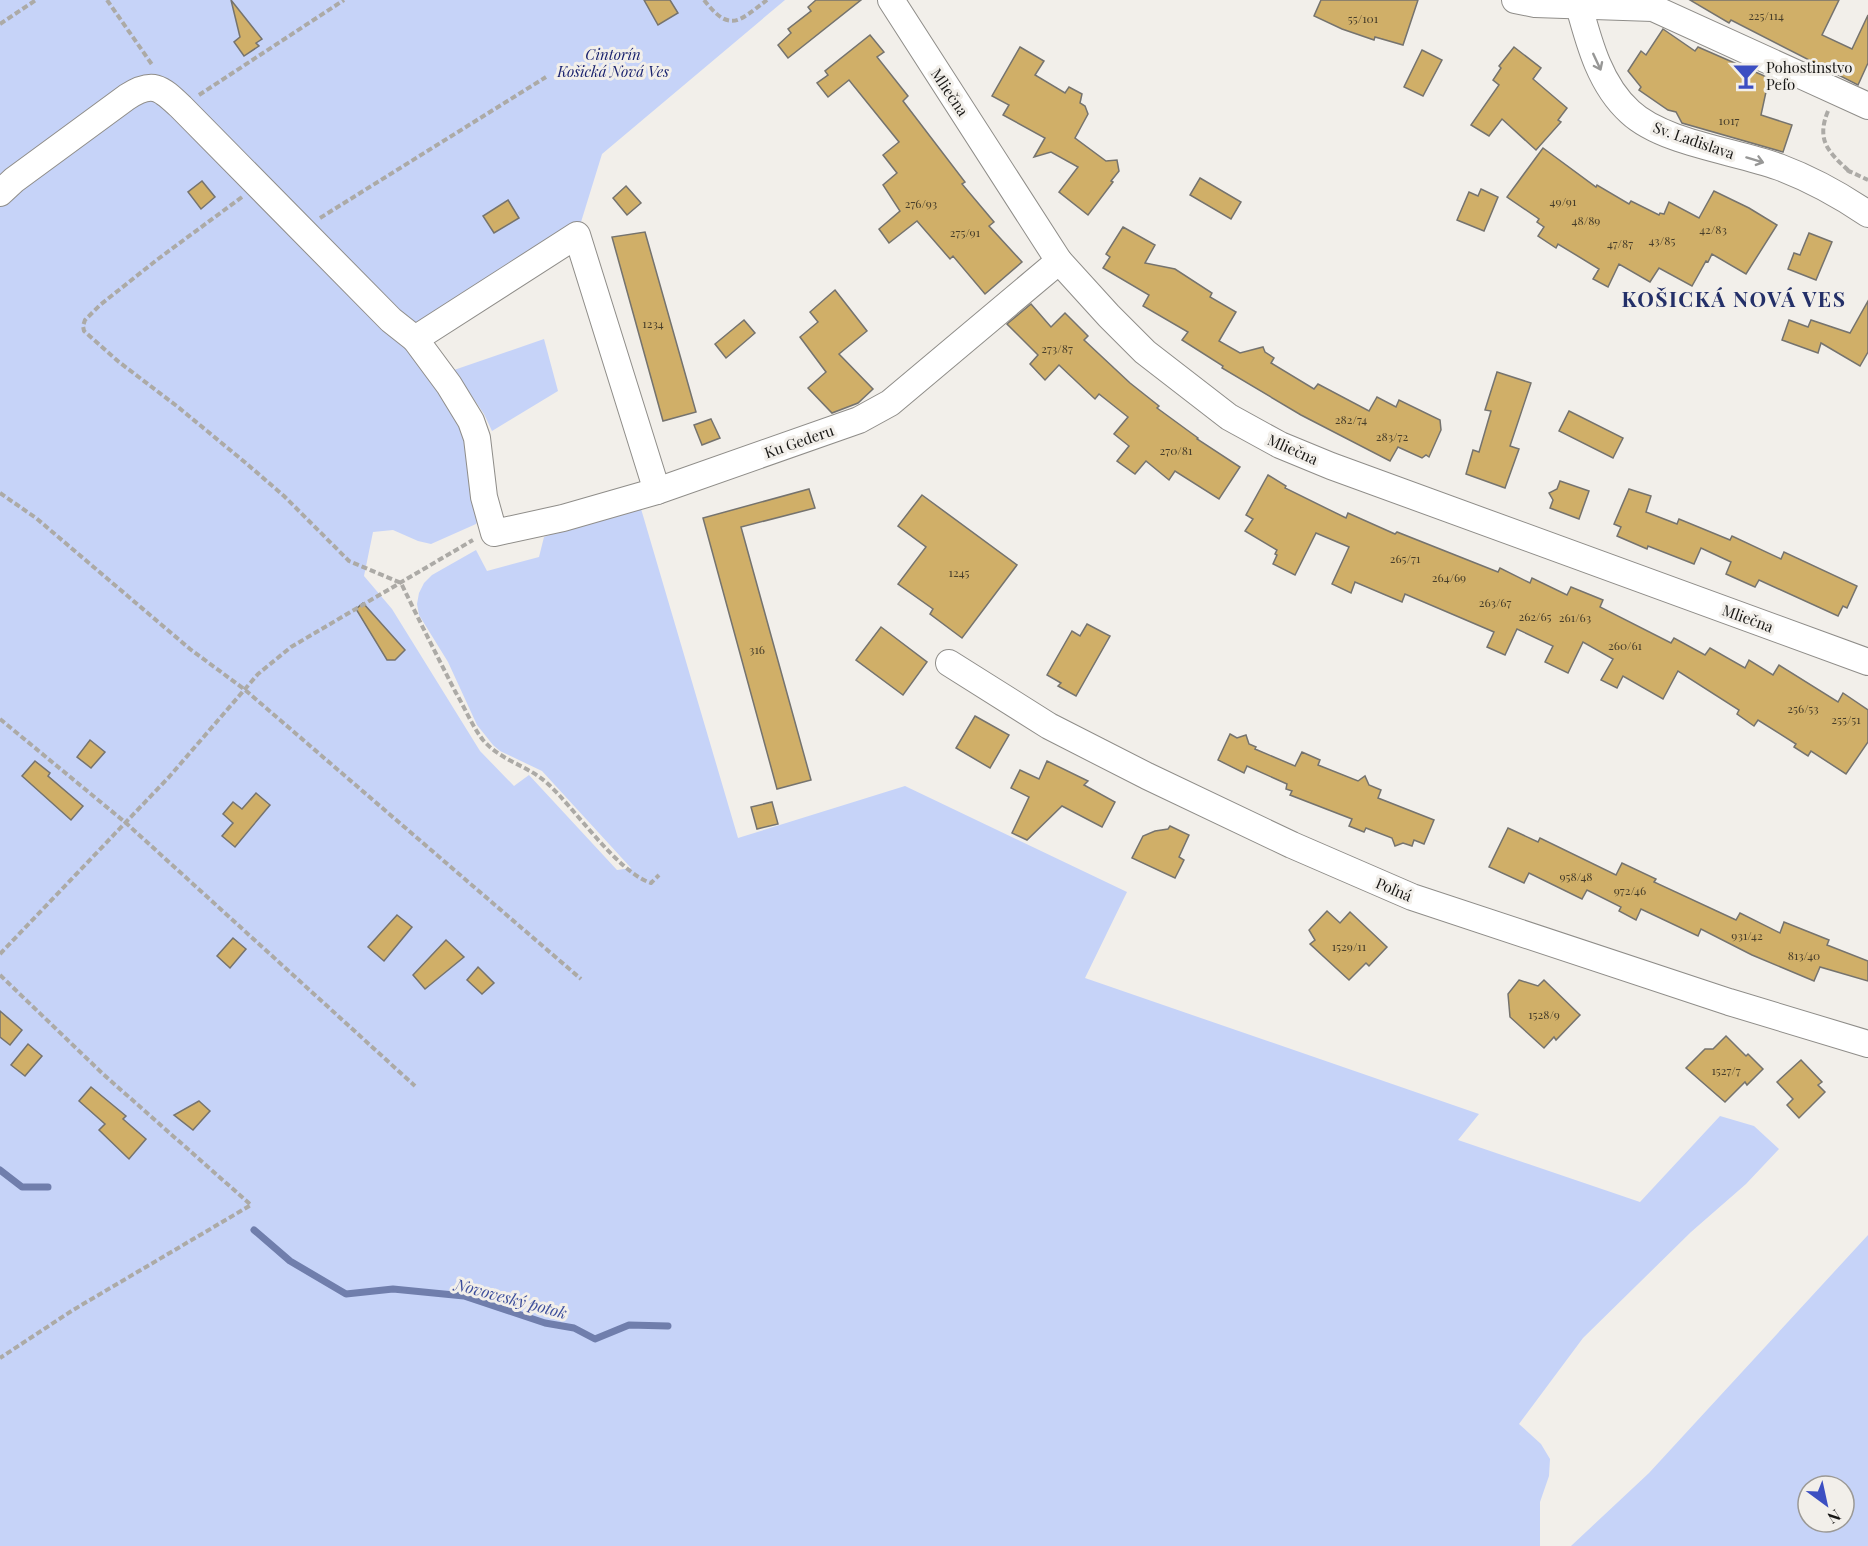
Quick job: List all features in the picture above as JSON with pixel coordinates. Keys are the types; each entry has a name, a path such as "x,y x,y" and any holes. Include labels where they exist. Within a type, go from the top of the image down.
{"street":[{"name":"Mliečna","path":"891,0 906,27 967,117 1059,261 1145,352 1229,417 1280,445 1331,465 1868,662"},
{"path":"1515,0 1535,4 1579,6 1651,4 1868,106"},
{"name":"Sv. Ladislava","path":"1579,6 1589,45 1600,69 1614,93 1630,113 1678,137 1779,167 1838,193 1868,214"},
{"path":"0,194 14,180 127,97 148,87 157,87 181,107 255,185 391,320 415,339 449,385 471,421 477,438 484,497 494,533"},
{"path":"415,339 577,235 657,491"},
{"name":"Ku Gederu","path":"494,533 563,518 657,491 859,420 890,403 1059,261"},
{"name":"Poľná","path":"949,663 1049,726 1147,776 1292,845 1412,897 1729,1002 1868,1044"}],"path":[{"path":"0,24 36,0"},
{"path":"107,0 156,70 157,87"},
{"path":"181,107 344,0"},
{"path":"704,0 715,15 733,21 741,20 766,0"},
{"path":"302,230 546,78"},
{"path":"1826,116 1822,130 1824,141 1829,152 1849,171"},
{"path":"255,185 100,305 85,321 84,331 284,496 349,561 401,583 440,662 483,740 512,764 529,769 547,783 624,866 642,880 651,883 659,875"},
{"path":"0,493 36,518 189,649 244,689 581,979"},
{"path":"0,954 126,823 214,727 258,674 291,646 470,541 494,533"},
{"path":"0,719 126,823 415,1086"},
{"path":"0,975 103,1074 251,1205 73,1310 0,1358"}],"green space":[{"name":"Cintorín Košická Nová Ves","path":"0,0 785,0 602,154 577,235 402,337 464,421 482,511 476,524 431,544 393,530 373,532 364,576 392,609 480,751 514,786 529,775 617,870 631,868 542,771 500,751 477,725 448,662 419,615 417,604 424,583 432,575 476,550 487,571 539,557 544,537 639,502 738,838 905,786 1127,892 1085,978 1479,1114 1458,1140 1640,1202 1720,1116 1754,1126 1779,1149 1746,1184 1691,1232 1583,1338 1519,1424 1541,1444 1550,1459 1549,1476 1540,1502 1540,1546 0,1546"},
{"path":"544,339 558,391 492,431 484,414 454,370"},
{"path":"1868,1235 1868,1546 1571,1546 1649,1473"}],"building":[{"path":"231,0 262,39 256,43 259,46 244,56 234,42 240,37"},
{"path":"644,0 670,0 678,13 658,25"},
{"path":"816,0 861,0 788,58 778,45 791,33 788,29 811,11 808,7"},
{"path":"1321,0 1418,0 1403,45 1375,37 1374,40 1314,16"},
{"path":"1690,0 1839,0 1822,35 1852,49 1868,15 1868,63 1858,85 1731,20 1729,23"},
{"path":"1663,29 1695,51 1698,47 1769,78 1761,115 1792,125 1783,152 1682,123 1676,112 1668,110 1639,90 1641,87 1628,71 1641,51 1646,55"},
{"path":"870,35 884,52 877,57 908,96 903,101 965,182 962,184 994,222 989,226 1022,262 985,294 953,256 950,259 917,221 889,243 879,229 900,211 883,185 897,173 883,155 899,142 849,80 828,97 817,83 828,75 825,71"},
{"path":"1020,47 1044,61 1035,75 1065,93 1069,87 1082,94 1080,103 1085,106 1088,114 1075,138 1106,161 1117,160 1119,171 1088,215 1059,192 1078,167 1051,152 1034,157 1045,138 1003,115 1009,105 992,96"},
{"path":"1514,47 1541,68 1533,79 1567,108 1558,120 1561,122 1536,150 1502,119 1489,136 1471,125 1499,85 1493,80 1501,68 1499,66"},
{"path":"1422,50 1442,60 1423,96 1404,87"},
{"path":"1543,148 1596,187 1597,185 1629,204 1631,201 1659,215 1664,214 1669,202 1699,218 1714,191 1777,225 1746,274 1712,254 1692,286 1659,268 1650,282 1619,264 1608,287 1593,279 1599,269 1558,244 1556,248 1538,236 1544,227 1537,222 1539,219 1507,197"},
{"path":"1200,178 1241,202 1231,219 1190,195"},
{"path":"202,181 215,197 201,209 188,192"},
{"path":"626,186 641,203 627,215 613,198"},
{"path":"1481,189 1498,197 1484,231 1457,220 1469,192 1478,196"},
{"path":"508,200 519,218 494,233 483,216"},
{"path":"1123,227 1155,245 1145,263 1175,269 1212,293 1210,297 1236,312 1219,341 1240,353 1263,347 1265,352 1274,358 1271,363 1314,389 1318,384 1369,411 1377,397 1396,407 1399,400 1440,420 1441,430 1429,457 1426,455 1422,458 1398,447 1390,461 1301,415 1222,368 1223,366 1182,340 1188,332 1143,306 1149,295 1103,268 1110,257 1106,254"},
{"path":"645,232 696,412 663,421 612,237"},
{"path":"1809,233 1832,242 1816,280 1788,269 1794,253 1800,255"},
{"path":"835,290 867,331 839,354 873,389 858,403 832,413 808,388 826,372 800,337 818,322 810,312"},
{"path":"1868,301 1868,352 1860,366 1821,343 1818,353 1782,340 1789,320 1808,327 1811,320 1850,333"},
{"path":"1031,304 1051,327 1065,313 1088,336 1084,340 1130,383 1159,406 1157,408 1197,439 1240,467 1219,499 1175,471 1169,480 1146,461 1135,474 1117,461 1129,446 1114,434 1128,417 1099,394 1095,399 1059,365 1045,380 1030,364 1038,355 1007,324"},
{"path":"744,320 755,333 726,358 715,344"},
{"path":"1497,372 1531,383 1510,446 1519,449 1505,488 1466,474 1473,450 1479,452 1491,411 1485,410"},
{"path":"1569,411 1623,438 1613,458 1559,431"},
{"path":"711,419 720,438 702,445 694,425"},
{"path":"1268,475 1286,486 1285,488 1346,518 1348,513 1395,534 1397,532 1498,572 1500,568 1530,583 1532,578 1567,595 1571,587 1603,600 1600,607 1671,643 1674,638 1705,655 1710,648 1745,668 1749,660 1773,675 1779,665 1838,702 1843,693 1868,710 1868,742 1846,774 1811,751 1808,756 1794,747 1796,744 1758,720 1754,726 1737,714 1739,710 1678,671 1663,699 1623,676 1617,688 1601,680 1613,659 1583,642 1568,673 1545,662 1553,646 1517,629 1505,655 1487,647 1494,632 1405,594 1402,602 1355,582 1351,593 1332,584 1349,547 1316,533 1295,575 1273,564 1277,550 1245,531 1253,519 1246,515"},
{"path":"1560,481 1589,491 1579,519 1550,508 1553,500 1549,493 1557,489"},
{"path":"809,489 815,508 741,527 811,780 777,789 703,518"},
{"path":"1629,489 1651,496 1646,512 1677,524 1679,519 1730,540 1732,536 1781,559 1784,552 1857,586 1847,608 1843,606 1838,616 1759,580 1755,587 1726,574 1731,562 1701,548 1694,564 1648,546 1647,549 1617,536 1621,527 1614,524"},
{"path":"922,495 1017,565 962,638 930,614 933,609 898,584 926,547 898,526"},
{"path":"363,603 405,650 395,660 387,660 356,609"},
{"path":"1087,624 1110,636 1076,696 1058,686 1061,683 1047,675 1072,631 1080,636"},
{"path":"881,627 927,662 903,695 856,660"},
{"path":"975,716 1009,735 990,768 956,748"},
{"path":"1230,734 1237,738 1246,735 1249,744 1256,747 1255,749 1295,766 1302,752 1320,760 1318,765 1358,781 1365,776 1369,785 1381,790 1378,798 1434,820 1424,844 1414,840 1412,846 1403,843 1395,846 1392,838 1366,828 1364,832 1349,826 1352,819 1290,795 1292,791 1286,789 1287,784 1247,766 1244,773 1218,760"},
{"path":"90,740 105,752 91,768 77,757"},
{"path":"35,761 50,773 48,776 83,806 71,820 22,776"},
{"path":"1047,761 1088,781 1084,785 1115,802 1102,827 1062,806 1027,840 1012,833 1029,797 1011,788 1020,770 1039,779"},
{"path":"256,793 270,805 235,847 222,836 233,823 223,814 233,802 242,809"},
{"path":"772,802 778,824 757,829 751,807"},
{"path":"1170,826 1189,835 1179,857 1184,860 1175,878 1132,858 1143,836 1168,829"},
{"path":"1508,828 1538,842 1540,838 1616,875 1622,863 1656,879 1654,882 1736,920 1740,913 1780,933 1784,922 1829,940 1827,945 1868,961 1868,981 1820,967 1814,981 1752,955 1701,929 1698,936 1641,909 1636,920 1619,911 1621,907 1587,890 1582,899 1529,873 1524,883 1489,867"},
{"path":"1327,911 1340,923 1350,912 1387,947 1369,966 1366,963 1349,980 1310,944 1315,940 1309,930"},
{"path":"397,915 412,927 384,961 368,947"},
{"path":"233,938 246,949 230,968 217,956"},
{"path":"446,940 464,957 425,989 413,975"},
{"path":"478,967 494,983 482,994 467,980"},
{"path":"1519,980 1538,986 1544,980 1580,1015 1556,1040 1554,1037 1544,1048 1510,1017 1508,994"},
{"path":"0,1011 22,1030 10,1045 0,1037"},
{"path":"1726,1036 1763,1069 1747,1085 1745,1082 1725,1102 1686,1068 1705,1049 1713,1049"},
{"path":"28,1044 42,1056 25,1076 11,1065"},
{"path":"1801,1060 1822,1082 1818,1085 1825,1092 1799,1118 1787,1105 1793,1099 1777,1082"},
{"path":"91,1087 126,1116 123,1119 146,1139 129,1159 99,1130 105,1124 79,1101"},
{"path":"199,1101 210,1111 193,1130 174,1115"}],"waterway":[{"name":"Novoveský potok","path":"0,1170 22,1187 48,1187"},
{"name":"Novoveský potok","path":"254,1230 290,1261 346,1294 393,1289 464,1296 545,1323 574,1328 595,1339 629,1325 668,1326"}],"place":[{"name":"Pohostinstvo Pefo","path":"1746,76"}],"district":[{"name":"KOŠICKÁ NOVÁ VES","path":"1734,298"}]}
